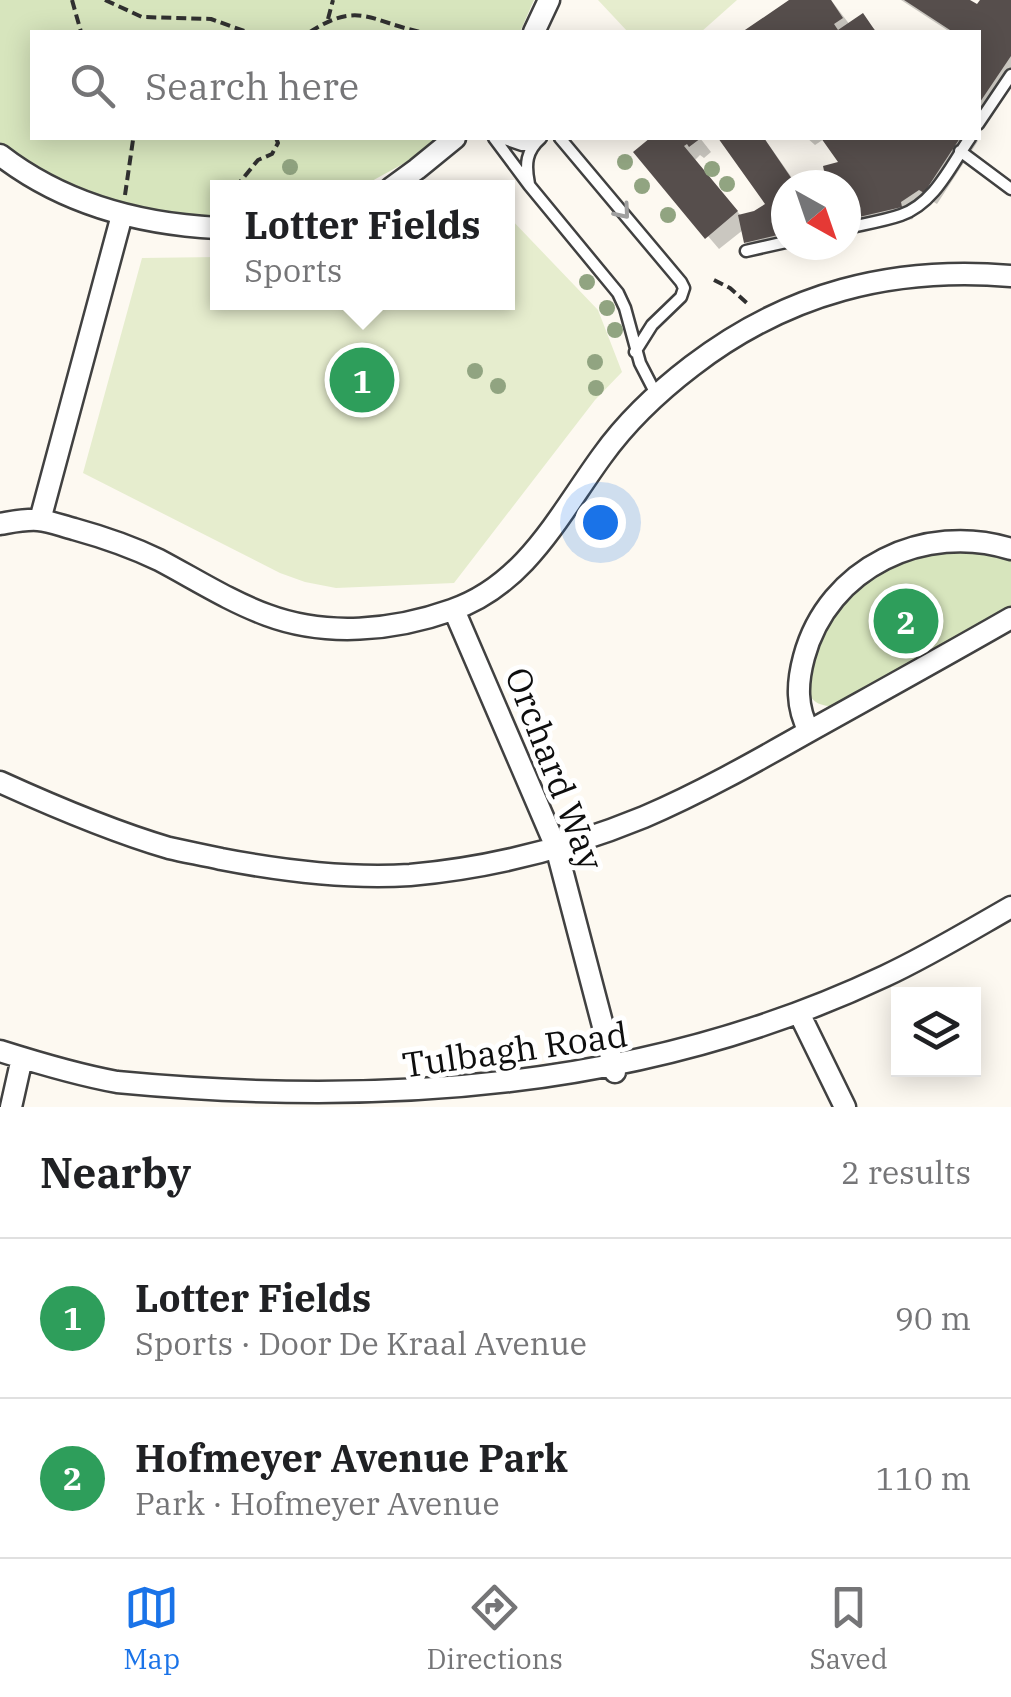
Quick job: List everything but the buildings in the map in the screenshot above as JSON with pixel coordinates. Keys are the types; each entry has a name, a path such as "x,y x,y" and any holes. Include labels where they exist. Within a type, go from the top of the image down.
{"street":[{"path":"535,30 549,0"},
{"path":"402,180 453,140"},
{"path":"0,155 61,192 122,215 210,227"},
{"path":"40,520 122,215"},
{"path":"0,524 40,520 94,534 142,552 270,616 343,629 386,627 454,610 498,586 533,553 619,433 656,394 720,344 753,324 801,302 909,276 1011,276"},
{"path":"809,731 798,691 806,648 826,608 856,576 894,553 934,541 976,540 1011,548"},
{"name":"Orchard Way","path":"454,610 556,847 615,1072"},
{"path":"0,782 107,828 173,849 254,865 369,876 475,866 611,830 676,803 1011,618"},
{"name":"Tulbagh Road","path":"0,1051 112,1082 168,1091 318,1103 483,1095 615,1072 799,1013 887,975 1011,907"},
{"path":"799,1013 845,1107"},
{"path":"10,1107 22,1058"}],"lane":[{"path":"981,120 1011,75"},
{"path":"495,140 618,293 636,352 656,394"},
{"path":"508,140 522,145 537,141"},
{"path":"562,140 684,288 682,297 652,325 636,352"},
{"path":"861,225 916,208 931,194 969,140"},
{"path":"529,185 526,165 537,141"},
{"path":"960,152 1011,188"},
{"path":"746,251 771,245"},
{"path":"628,324 652,325"}],"path":[{"path":"72,0 80,30"},
{"path":"105,0 142,17 211,19 241,30"},
{"path":"328,19 332,0"},
{"path":"313,30 328,19 351,12 415,30"},
{"path":"122,215 133,140"},
{"path":"242,180 258,160 272,154 277,140"},
{"path":"714,280 747,303"}],"green space":[{"path":"0,0 534,0 521,30 30,30 30,140 436,140 374,180 210,180 210,218 187,216 130,205 76,186 0,142"},
{"path":"598,0 737,0 703,30 626,30"},
{"path":"515,223 598,310 622,372 595,400 454,583 336,588 305,582 83,473 142,258 210,257 210,310 515,310"},
{"path":"971,547 1011,558 1011,607 834,706 816,702 808,690 814,652 837,610 860,583 903,559"}],"place":[{"name":"Lotter Fields","path":"362,380"},
{"name":"Hofmeyer Avenue Park","path":"906,621"}]}
